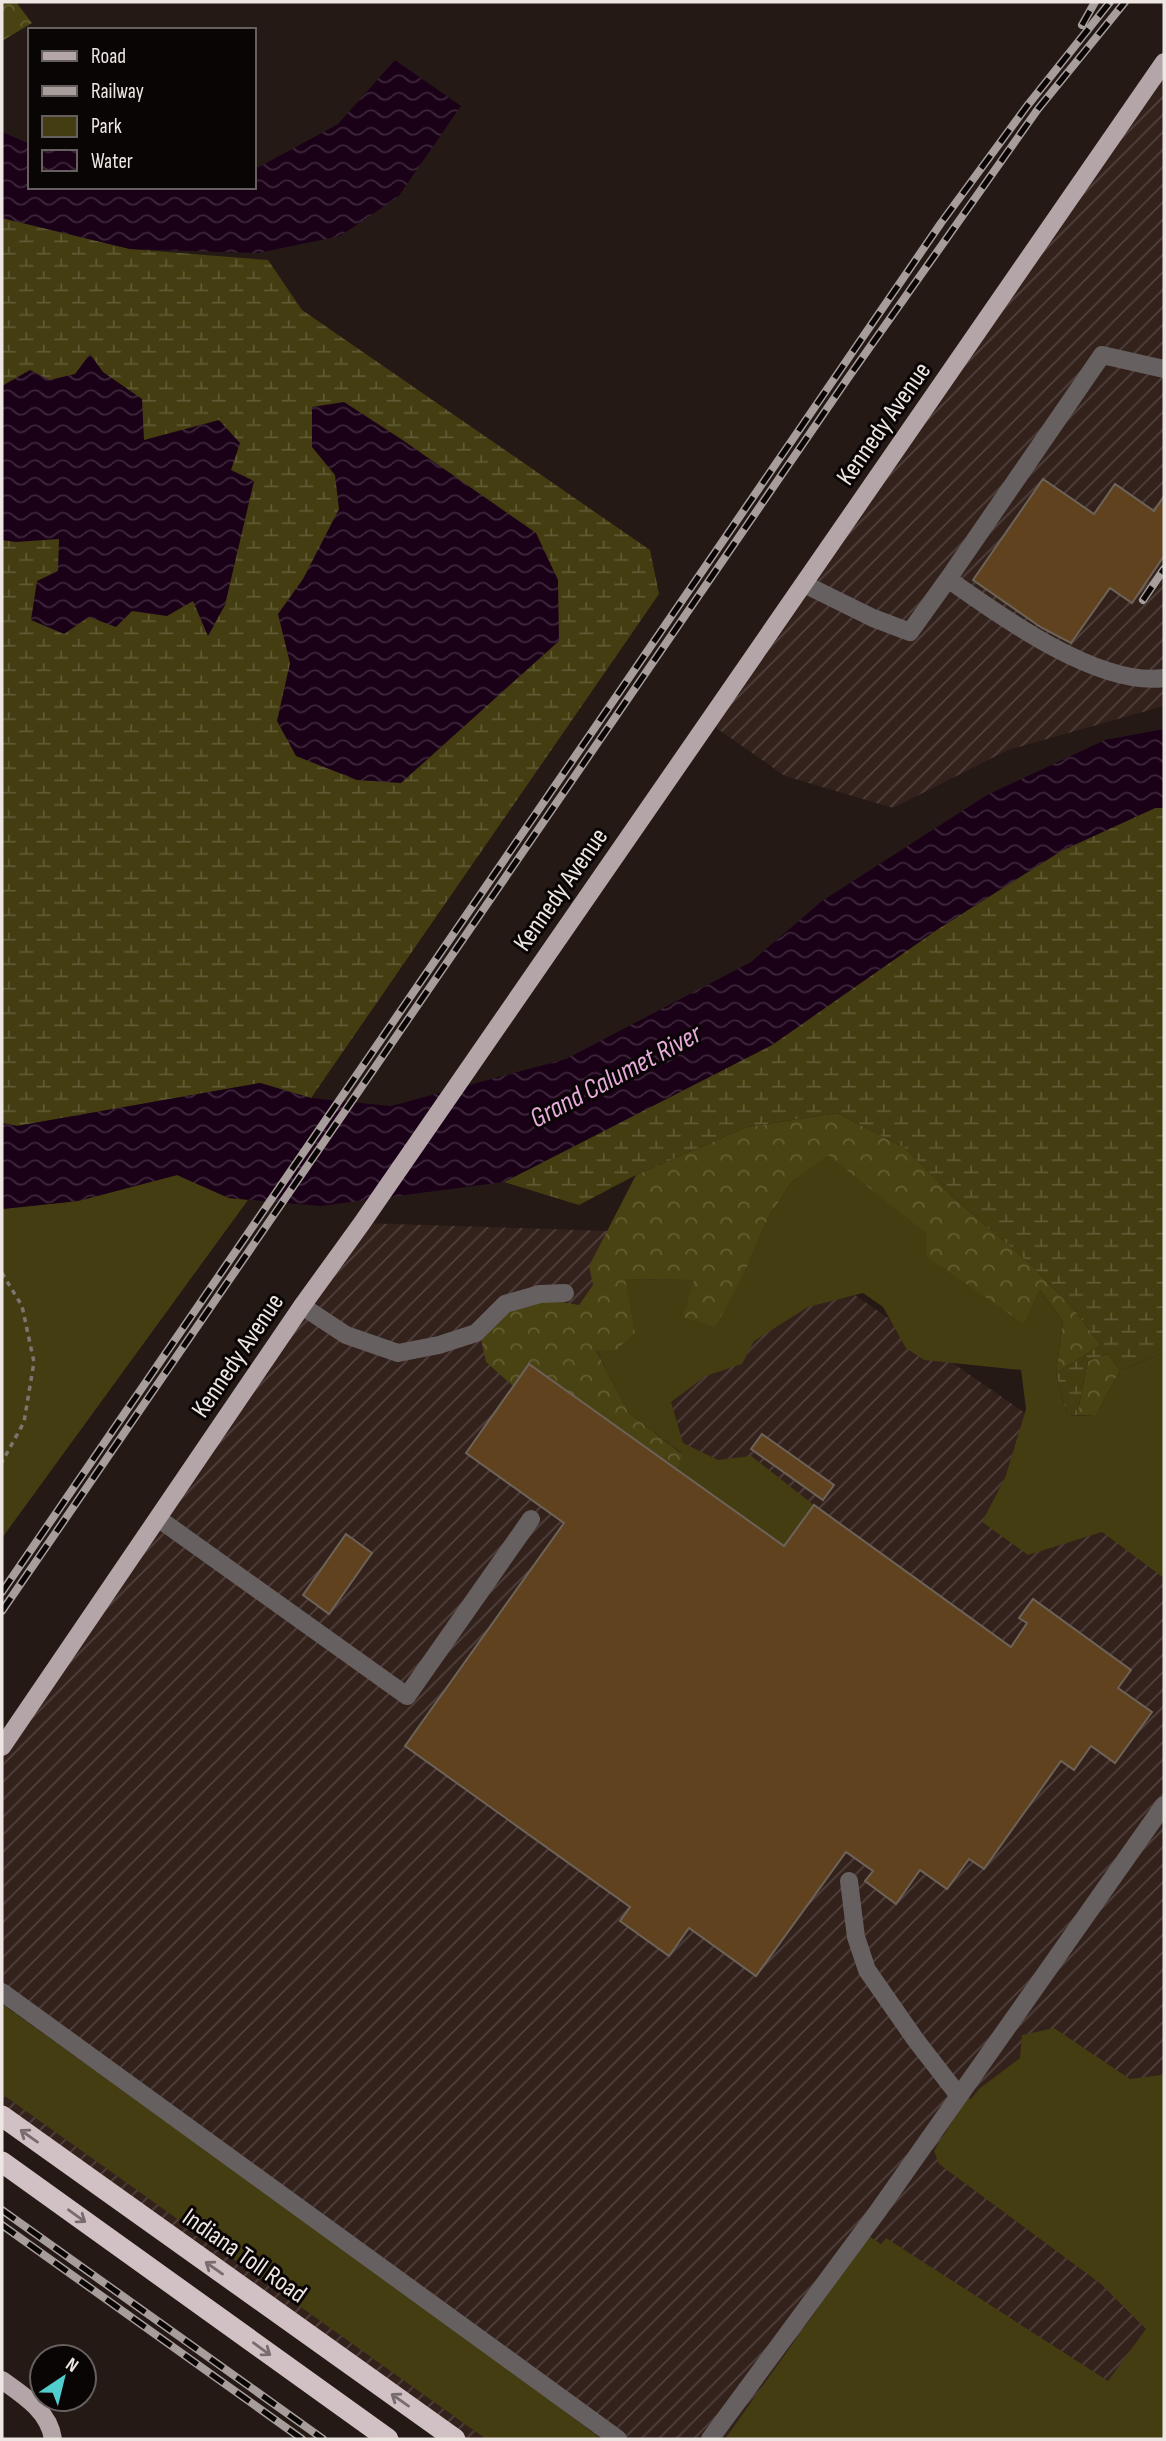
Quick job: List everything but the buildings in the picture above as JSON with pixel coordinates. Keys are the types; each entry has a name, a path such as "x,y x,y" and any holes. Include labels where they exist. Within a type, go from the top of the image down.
{"highway":[{"name":"Indiana Toll Road","path":"2,2116 455,2439"},
{"path":"2,2162 388,2439"}],"main road":[{"name":"Kennedy Avenue","path":"2,1747 302,1306 1164,62"},
{"path":"2,2380 35,2403 52,2432 52,2439"}],"lane":[{"path":"804,584 873,618 910,632 1102,355 1164,369"},
{"path":"948,579 1015,627 1082,661 1141,680 1164,678"},
{"path":"302,1306 346,1335 398,1353 439,1345 476,1333 505,1304 540,1294 565,1293"},
{"path":"159,1519 407,1696 531,1519"},
{"path":"710,2439 878,2211 1164,1805"},
{"path":"849,1881 856,1937 867,1970 959,2096"},
{"path":"2,1992 618,2439"}],"path":[{"path":"2,1273 22,1306 34,1362 24,1422 2,1462"}],"shaded area":[{"path":"1164,59 1164,706 1008,750 893,808 785,776 705,720"},
{"path":"362,1223 770,1236 1143,1495 1164,1529 1164,2316 1113,2392 753,2439 455,2439 2,2116 2,1747"}],"green space":[{"path":"2,2 16,2 32,23 2,41"},
{"path":"2,218 130,249 268,260 302,310 650,550 659,594 311,1098 260,1083 17,1126 2,1123"},
{"path":"1155,808 1164,808 1164,1353 1120,1370 1108,1354 1088,1361 1077,1415 1067,1415 1056,1373 1101,1345 1075,1311 1027,1261 954,1198 905,1148 837,1113 747,1127 636,1175 579,1205 504,1182 772,1045 938,929 1061,851"},
{"path":"837,1113 905,1148 954,1198 1027,1261 1075,1311 1101,1345 1056,1373 1063,1321 1040,1290 1024,1324 926,1256 926,1233 828,1155 792,1182 768,1218 743,1276 715,1327 683,1317 694,1280 625,1279 635,1333 616,1350 596,1350 628,1412 683,1455 678,1470 529,1364 513,1386 486,1362 479,1330 499,1308 537,1298 579,1305 593,1285 589,1266 636,1175 747,1127"},
{"path":"828,1154 927,1233 1024,1323 1040,1290 1063,1321 1056,1373 1067,1415 1096,1416 1120,1370 1164,1353 1164,1578 1102,1532 1028,1555 982,1522 1005,1478 1026,1409 1021,1370 924,1360 906,1348 883,1307 863,1293 808,1307 754,1341 742,1364 706,1376 671,1402 683,1443 718,1460 751,1456 814,1505 784,1546 678,1470 683,1454 628,1412 596,1349 616,1350 625,1279 694,1280 743,1276 768,1218 792,1182"},
{"path":"177,1175 229,1198 248,1200 2,1538 2,1209 78,1201"},
{"path":"1108,1354 1120,1370 1096,1416 1077,1415 1088,1361"},
{"path":"2,2004 486,2350 601,2439 486,2439 2,2094"},
{"path":"1054,2028 1130,2079 1161,2075 1164,2072 1164,2439 725,2439 869,2236 881,2244 886,2238 1108,2381 1146,2329 1101,2284 939,2164 934,2151 967,2097 971,2099 979,2089 1020,2058 1022,2035"}],"water":[{"path":"395,60 461,106 398,197 340,236 258,253 130,249 2,218 2,132 28,143 28,189 256,189 256,167 338,124"},
{"path":"90,354 103,372 142,399 144,440 219,420 240,443 231,470 254,481 225,605 208,636 193,601 167,616 132,611 116,627 89,617 64,634 31,620 37,581 58,571 59,539 16,542 2,540 2,386 30,370 50,380 75,374"},
{"path":"344,402 536,533 558,580 559,641 401,783 357,780 296,756 277,721 290,663 278,614 303,579 339,509 335,475 312,447 312,407"},
{"name":"Grand Calumet River","path":"1164,729 1164,808 1155,808 1061,851 938,929 772,1045 504,1182 321,1206 229,1198 177,1175 78,1201 2,1209 2,1123 17,1126 260,1083 311,1098 391,1106 566,1059 751,962 822,901 987,795 1105,740"}],"railway":[{"path":"1082,25 1095,2"},
{"path":"2,1592 941,223 1027,106 1110,2"},
{"path":"2,1611 848,378 1038,109 1125,2"},
{"path":"1143,600 1164,569"},
{"path":"2,2210 323,2439"},
{"path":"2,2225 302,2439"}]}
